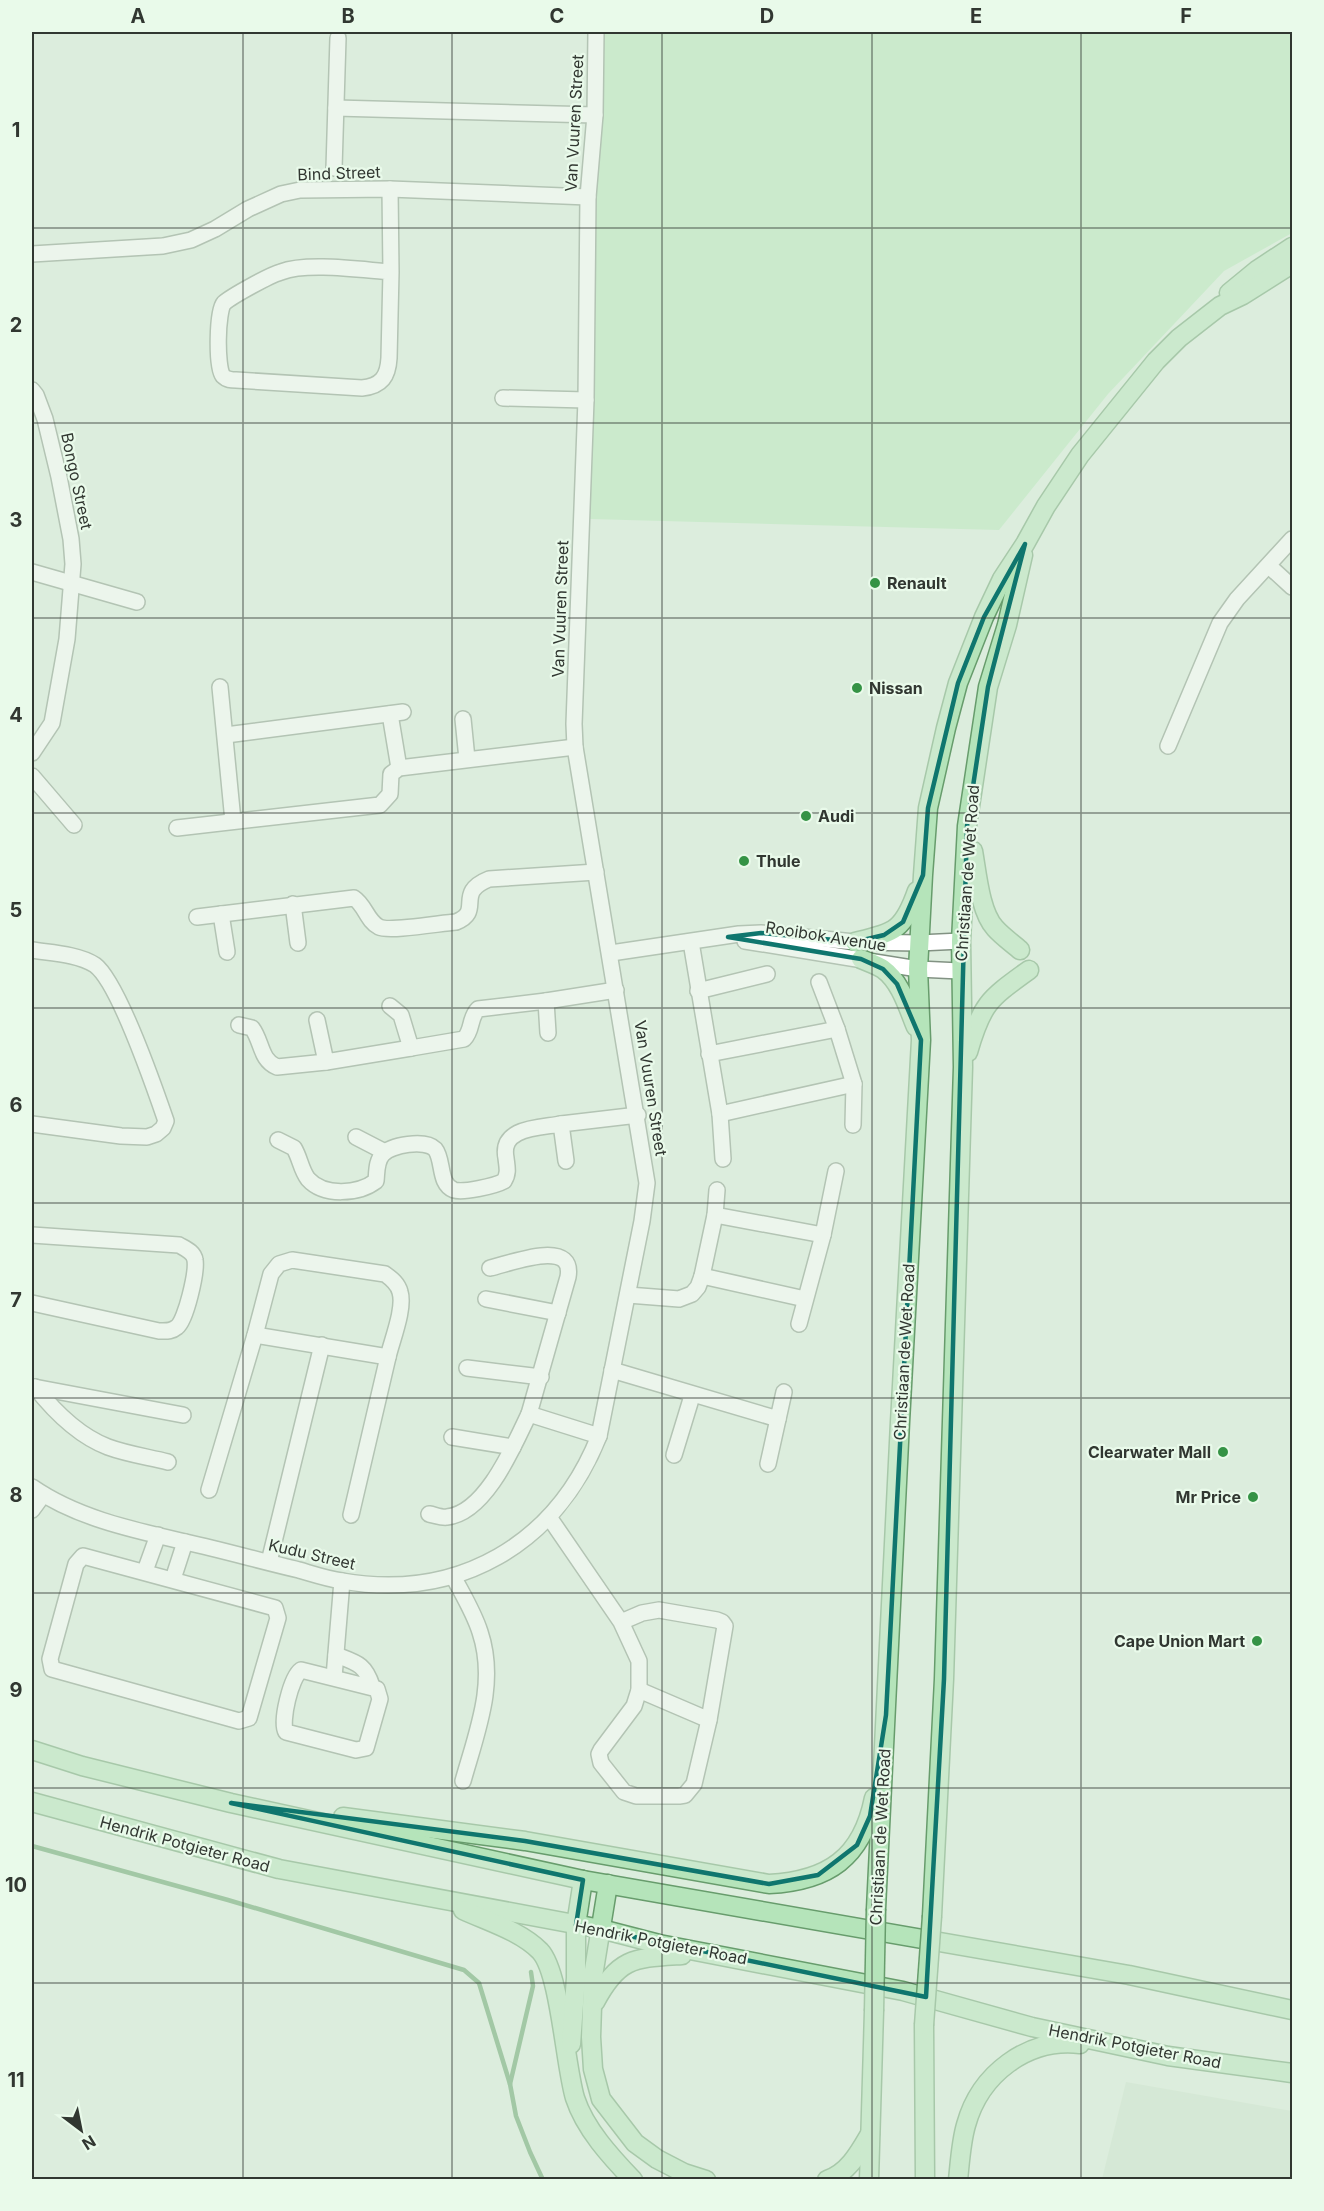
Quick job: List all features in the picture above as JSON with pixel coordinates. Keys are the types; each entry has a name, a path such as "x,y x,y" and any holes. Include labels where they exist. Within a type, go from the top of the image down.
{"main road":[{"name":"Christiaan de Wet Road","path":"869,2180 876,1909 921,1040 918,969 928,808 958,683 984,616 1002,579 1046,506 1080,455 1121,402 1171,346 1220,306 1235,286 1293,247"},
{"name":"Christiaan de Wet Road","path":"1220,306 1238,298 1293,264"},
{"name":"Christiaan de Wet Road","path":"925,2180 924,2025 944,1679 963,1067 960,971 968,826 988,687 1007,626 1025,544"},
{"path":"968,826 985,911 996,930 1020,950"},
{"path":"921,1040 903,996 890,976 858,950 896,929 903,922 923,875"},
{"path":"963,1067 983,1009 994,997 1029,970"},
{"path":"231,1803 525,1841 769,1884 793,1883 818,1875 835,1866 860,1840 870,1816 876,1791 878,1749 886,1715"},
{"path":"32,1750 82,1767 231,1803 583,1880 1129,1975 1293,2010"},
{"name":"Hendrik Potgieter Road","path":"32,1802 279,1869 601,1929 659,1944 711,1952 903,1991 1032,2027 1168,2056 1293,2073"},
{"path":"568,2067 576,1978 576,1926 583,1880"},
{"path":"608,1884 593,1976 591,2037 593,2069 601,2098 635,2143 657,2159 684,2173 706,2180"},
{"path":"434,1898 508,1930 540,1952 549,1967 576,2100 597,2139 633,2180"},
{"path":"593,2006 604,1985 620,1967 636,1959 711,1952"},
{"path":"958,2180 965,2126 973,2105 994,2073 1010,2061 1028,2051 1049,2046 1076,2044 1168,2056"},
{"path":"827,2180 844,2170 857,2156 871,2133"}],"street":[{"name":"Van Vuuren Street","path":"597,32 595,115 588,197 586,400 574,700 575,747 638,1115 647,1183"},
{"path":"334,168 338,38"},
{"path":"336,108 595,115"},
{"path":"390,189 392,272 389,368 385,379 378,385 362,388 236,381 229,380 223,375 219,363 219,319 224,303 232,298 282,271 308,268 392,272"},
{"name":"Bind Street","path":"32,254 180,243 215,229 248,209 280,194 300,190 390,189 588,197"},
{"name":"Bongo Street","path":"32,390 45,419 65,508 73,564 67,639 52,723 32,753"},
{"path":"503,398 586,400"},
{"path":"1168,746 1221,623 1237,599 1293,539"},
{"path":"1269,566 1293,587"},
{"path":"32,572 137,602"},
{"path":"220,687 233,821"},
{"path":"226,735 396,713 399,768"},
{"path":"463,718 467,759"},
{"path":"177,828 380,805 390,794 391,774 399,768 575,747"},
{"path":"32,776 74,825"},
{"path":"197,917 354,898 363,907 371,921 386,929 456,922 469,914 470,895 474,887 489,879 596,872"},
{"path":"293,904 298,943"},
{"path":"221,914 227,952"},
{"name":"Rooibok Avenue","path":"611,953 728,937 738,933 761,933 858,950 918,969 960,971"},
{"name":"Rooibok Avenue","path":"858,950 961,941"},
{"path":"691,942 720,1114 723,1159"},
{"path":"32,950 73,957 94,964 107,977 166,1121 163,1128 156,1134 147,1137 121,1136 32,1124"},
{"path":"698,991 767,974"},
{"path":"819,982 854,1084 853,1125"},
{"path":"239,1025 252,1028 264,1056 268,1062 277,1067 326,1062 464,1039 469,1032 472,1016 478,1009 616,990"},
{"path":"546,1001 548,1033"},
{"path":"390,1006 401,1015 411,1048"},
{"path":"317,1020 326,1062"},
{"path":"709,1054 837,1029"},
{"path":"720,1114 854,1084"},
{"path":"278,1140 294,1148 309,1180 316,1185 341,1191 358,1191 376,1181 380,1157 385,1152 415,1143 425,1143 437,1151 444,1180 449,1187 464,1190 504,1181 508,1168 504,1150 512,1135 561,1124 638,1115"},
{"path":"561,1124 566,1161"},
{"path":"356,1137 385,1152"},
{"path":"799,1324 823,1235 836,1171"},
{"name":"Kudu Street","path":"38,1491 86,1515 342,1581 409,1584 454,1578 483,1565 516,1546 549,1517 572,1489 588,1462 599,1436 628,1295 647,1183"},
{"path":"628,1295 679,1299 692,1294 698,1287 715,1215 717,1190"},
{"path":"715,1215 823,1235"},
{"path":"32,1235 179,1245 192,1252 195,1261 185,1315 179,1326 171,1331 159,1331 32,1302"},
{"path":"429,1514 445,1518 466,1510 476,1503 496,1477 529,1414 569,1271 561,1257 549,1254 490,1268"},
{"path":"209,1490 255,1335 270,1274 279,1264 292,1260 385,1274 395,1281 400,1292 401,1306 351,1515"},
{"path":"702,1276 805,1299"},
{"path":"486,1299 558,1313"},
{"path":"255,1335 388,1357"},
{"path":"268,1562 322,1345"},
{"path":"467,1368 541,1377"},
{"path":"612,1371 777,1419"},
{"path":"33,1387 183,1415"},
{"path":"33,1387 81,1432 100,1443 168,1462"},
{"path":"768,1464 784,1392"},
{"path":"674,1455 692,1396"},
{"path":"529,1414 599,1436"},
{"path":"452,1437 513,1447"},
{"path":"32,1510 38,1491"},
{"path":"549,1517 621,1622 639,1661 639,1690 634,1706 599,1754 601,1762 619,1787 629,1795 686,1795 694,1784 709,1720 725,1632 722,1622 659,1610 642,1613 621,1622"},
{"path":"145,1571 158,1535"},
{"path":"173,1579 185,1542"},
{"path":"89,1556 145,1571 271,1605 278,1612 252,1714 244,1721 52,1670 50,1659 79,1559 89,1556"},
{"path":"454,1578 473,1614 487,1657 488,1678 484,1711 463,1781"},
{"path":"334,1677 342,1581"},
{"path":"336,1655 361,1666 372,1686"},
{"path":"306,1670 334,1677 372,1686 380,1693 369,1743 362,1750 286,1732 283,1722 296,1673 306,1670"},
{"path":"639,1690 709,1720"}],"highlighted area":[{"path":"1025,544 988,687 967,826 944,1679 926,1997 576,1925 583,1880 231,1803 525,1841 769,1884 818,1875 857,1845 870,1816 886,1715 921,1040 897,984 883,969 861,959 728,937 761,933 855,942 884,935 903,922 923,875 928,808 958,683 984,617"}],"shaded area":[{"path":"1126,2082 1292,2111 1292,2179 1102,2179"}],"green space":[{"path":"603,32 1292,32 1292,233 1224,271 1108,394 999,530 590,519 588,197"}],"waterway":[{"path":"32,1846 228,1900 464,1970 479,1983 510,2084"},
{"path":"531,1972 533,1986 510,2084 516,2116 543,2180"}],"place":[{"name":"Renault","path":"875,583"},
{"name":"Nissan","path":"857,688"},
{"name":"Audi","path":"806,816"},
{"name":"Thule","path":"744,861"},
{"name":"Clearwater Mall","path":"1223,1452"},
{"name":"Mr Price","path":"1253,1497"},
{"name":"Cape Union Mart","path":"1257,1641"}]}
